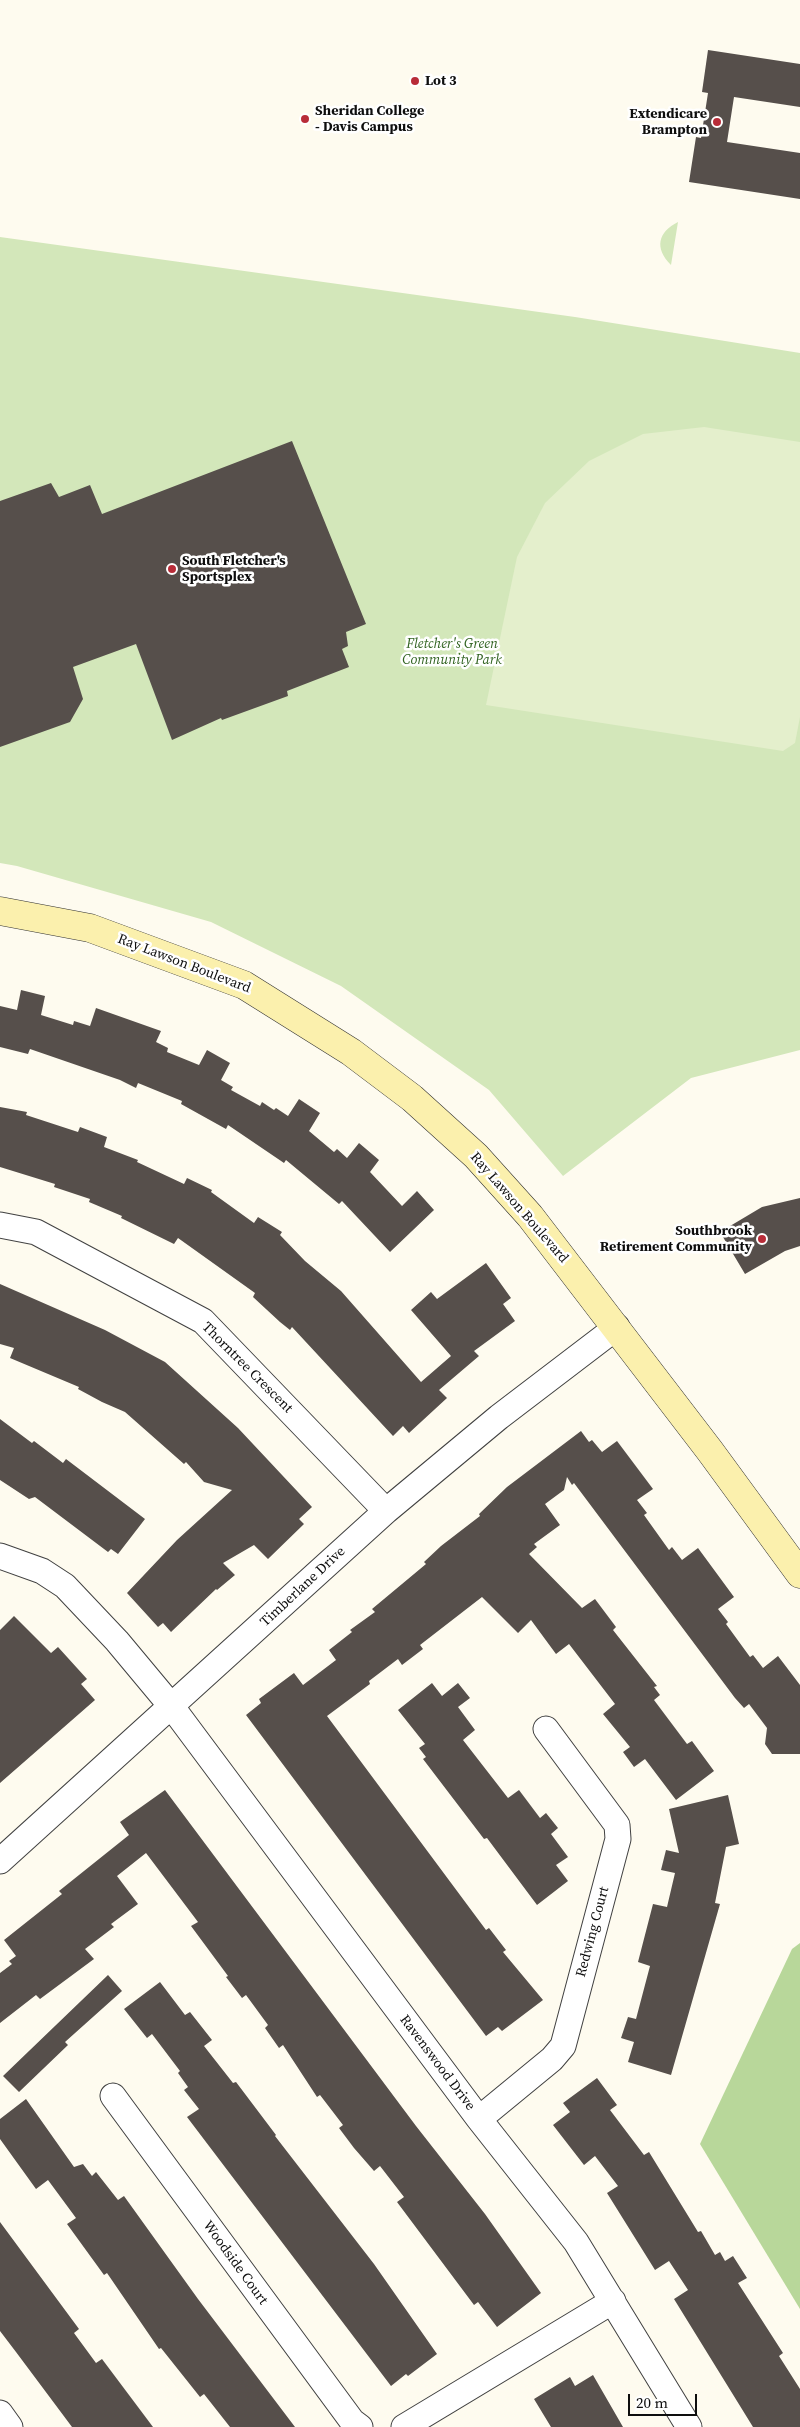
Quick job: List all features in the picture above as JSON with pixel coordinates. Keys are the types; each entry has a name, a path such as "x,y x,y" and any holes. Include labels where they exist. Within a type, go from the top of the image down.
{"street":[{"name":"Ray Lawson Boulevard","path":"0,911 90,928 244,984 351,1052 412,1098 476,1156 530,1216 616,1327 800,1574"},
{"name":"Thorntree Crescent","path":"0,1225 36,1232 203,1321 386,1511"},
{"name":"Timberlane Drive","path":"0,1860 172,1707 386,1511 499,1417 616,1327"},
{"path":"0,1556 42,1571 65,1586 117,1641 172,1707"},
{"name":"Ravenswood Drive","path":"172,1707 479,2119 576,2242 689,2427"},
{"name":"Redwing Court","path":"479,2119 552,2059 563,2046 618,1839 617,1825 546,1729"},
{"name":"Woodside Court","path":"113,2096 352,2421 360,2427"},
{"path":"404,2427 613,2301"},
{"path":"0,2413 10,2427"}],"green space":[{"path":"678,222 671,265 660,247 666,231"},
{"name":"Fletcher's Green Community Park","path":"0,237 575,317 800,353 800,1050 691,1078 563,1176 489,1090 341,986 211,922 17,866 0,863"},
{"path":"704,427 800,442 800,717 795,743 783,751 486,705 517,557 545,503 589,461 643,434"},
{"path":"800,1943 800,2309 700,2144 792,1949"}],"building":[{"name":"Extendicare Brampton","path":"708,50 800,64 800,107 734,97 727,142 800,153 800,199 689,182 696,137 701,138 708,93 702,92"},
{"name":"South Fletcher's Sportsplex","path":"292,441 366,624 346,632 348,646 342,649 349,667 287,691 288,696 222,720 221,718 172,740 136,644 73,667 83,699 70,722 0,747 0,501 51,483 59,497 90,485 102,514"},
{"path":"21,990 45,996 41,1015 73,1025 74,1021 90,1026 96,1008 161,1031 156,1042 168,1048 167,1052 199,1065 207,1050 230,1063 221,1080 233,1087 231,1090 260,1106 262,1102 288,1116 299,1099 320,1113 309,1131 334,1152 337,1149 347,1158 359,1143 379,1160 370,1172 402,1206 417,1191 434,1210 390,1252 342,1201 339,1204 286,1160 284,1163 228,1125 226,1129 181,1104 182,1101 138,1083 136,1088 120,1080 30,1049 28,1054 0,1047 0,1006 17,1010"},
{"path":"0,1107 27,1112 26,1115 78,1132 80,1127 107,1137 104,1147 138,1160 137,1162 184,1184 187,1178 212,1190 211,1192 254,1223 258,1217 282,1232 280,1235 305,1261 341,1291 421,1382 451,1356 411,1310 431,1292 437,1299 486,1263 511,1298 503,1304 515,1321 474,1351 479,1356 439,1390 447,1398 409,1433 403,1426 393,1436 292,1327 290,1330 280,1322 253,1297 255,1293 178,1238 174,1244 121,1218 122,1216 89,1202 90,1199 54,1187 55,1184 0,1167"},
{"name":"Southbrook Retirement Community","path":"800,1198 800,1246 785,1251 745,1274 720,1232 762,1207"},
{"path":"0,1284 105,1330 165,1362 238,1428 312,1507 299,1519 304,1524 268,1559 254,1545 223,1563 235,1575 216,1589 171,1632 163,1623 158,1627 127,1593 177,1540 232,1490 204,1482 186,1462 184,1464 125,1412 78,1389 79,1387 10,1358 14,1348 0,1344"},
{"path":"0,1419 63,1463 66,1459 145,1519 118,1554 111,1549 108,1552 35,1497 29,1499 0,1480"},
{"path":"581,1431 589,1442 592,1440 602,1452 617,1441 653,1489 637,1500 647,1513 644,1515 669,1550 672,1547 682,1560 698,1548 734,1597 718,1609 728,1622 726,1624 750,1657 753,1655 763,1668 778,1656 800,1685 800,1754 772,1754 765,1744 767,1728 749,1704 744,1708 735,1698 574,1483 572,1485 567,1477 564,1490 545,1504 560,1525 534,1544 537,1547 529,1554 582,1608 595,1599 616,1627 613,1630 657,1686 654,1687 660,1695 654,1700 687,1744 692,1741 714,1771 676,1800 645,1759 634,1767 623,1752 630,1747 603,1714 615,1704 569,1644 556,1654 531,1620 518,1633 482,1597 420,1645 423,1649 402,1665 398,1659 369,1681 370,1684 327,1716 486,1930 489,1928 506,1950 503,1952 543,2000 502,2031 498,2027 486,2036 246,1715 261,1703 259,1699 294,1673 303,1685 336,1660 329,1650 352,1632 350,1630 375,1612 372,1609 426,1564 424,1562 441,1546 480,1516 479,1514 507,1487"},
{"path":"14,1616 51,1653 58,1647 87,1679 81,1684 95,1700 0,1783 0,1630"},
{"path":"432,1683 442,1696 458,1683 470,1698 458,1707 475,1730 463,1740 508,1798 519,1790 540,1818 546,1813 558,1828 551,1834 568,1857 556,1865 568,1881 537,1905 487,1838 484,1839 423,1759 426,1757 419,1748 425,1744 398,1710"},
{"path":"165,1790 416,2126 485,2214 541,2293 497,2327 478,2302 474,2305 397,2202 404,2197 380,2166 374,2171 354,2148 339,2128 343,2125 320,2095 317,2097 283,2045 279,2048 265,2028 268,2025 246,1995 242,1998 226,1977 228,1976 191,1926 198,1922 146,1853 117,1876 138,1904 111,1924 114,1927 85,1949 94,1959 40,1999 36,1995 0,2023 0,1973 12,1964 9,1961 16,1956 4,1940 62,1894 59,1891 129,1835 120,1822"},
{"path":"728,1795 739,1844 726,1847 715,1903 720,1904 671,2075 628,2062 634,2042 621,2038 628,2017 636,2019 650,1966 638,1962 653,1904 667,1907 675,1873 661,1870 666,1850 679,1853 669,1809"},
{"path":"108,1975 122,1991 65,2042 68,2045 19,2092 3,2076"},
{"path":"160,1982 185,2015 190,2012 212,2040 204,2046 233,2083 236,2082 275,2136 374,2264 437,2354 408,2376 406,2374 391,2386 187,2117 199,2109 184,2090 188,2087 178,2073 180,2071 152,2034 147,2038 124,2009"},
{"path":"597,2078 617,2105 610,2110 644,2155 649,2152 698,2232 701,2231 715,2255 720,2252 725,2261 733,2256 747,2278 738,2283 783,2353 779,2356 800,2389 800,2427 753,2427 674,2299 688,2290 669,2261 655,2270 607,2193 618,2186 595,2156 584,2165 553,2125 570,2112 563,2103"},
{"path":"26,2099 74,2167 83,2164 92,2176 96,2172 118,2200 124,2196 198,2299 295,2427 230,2427 204,2394 200,2397 161,2348 159,2349 107,2273 104,2275 67,2224 76,2218 48,2180 36,2189 0,2139 0,2119"},
{"path":"0,2222 79,2329 74,2333 96,2363 102,2359 153,2427 72,2427 0,2331"},
{"path":"593,2375 623,2427 551,2427 534,2399 570,2377 575,2386"}],"place":[{"name":"Lot 3","path":"415,81"},
{"name":"Sheridan College - Davis Campus","path":"305,119"},
{"name":"Extendicare Brampton","path":"717,122"},
{"name":"South Fletcher's Sportsplex","path":"172,569"},
{"name":"Southbrook Retirement Community","path":"762,1239"}]}
